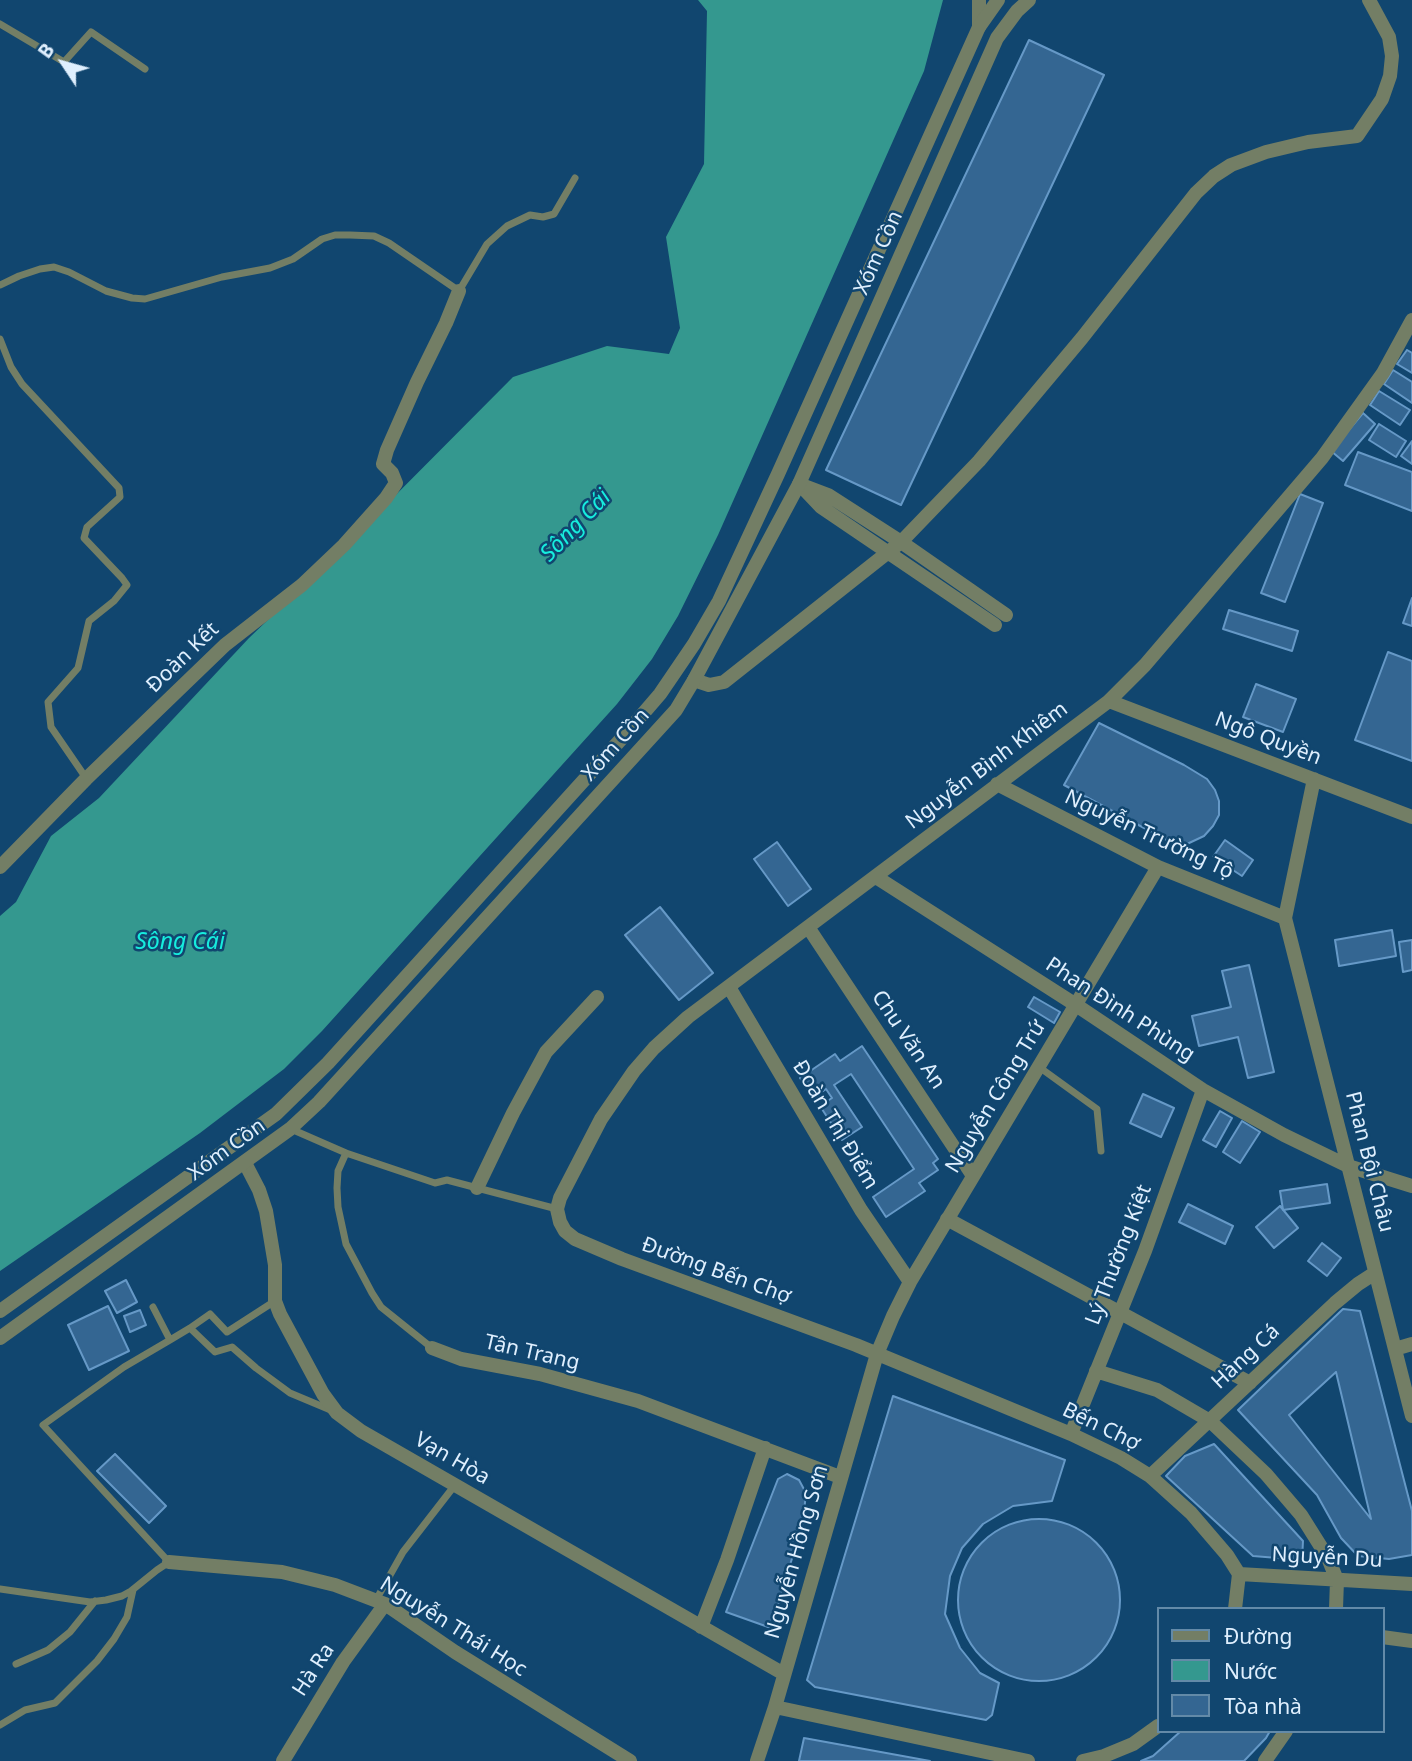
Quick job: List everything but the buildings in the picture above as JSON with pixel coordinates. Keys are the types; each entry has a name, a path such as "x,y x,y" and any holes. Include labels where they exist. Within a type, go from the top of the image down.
{"street":[{"path":"979,0 979,27 997,38"},
{"name":"Xóm Cồn","path":"0,1311 276,1114 328,1063 660,694 719,601 979,27 998,0"},
{"name":"Xóm Cồn","path":"0,1338 290,1129 319,1102 676,710 799,484 997,38 1029,0"},
{"path":"694,680 709,685 724,682 901,542 979,461 1082,338 1196,193 1214,176 1266,152 1308,142 1357,136 1382,99 1390,76 1392,56 1389,37 1369,0"},
{"name":"Đoàn Kết","path":"0,867 86,779 225,645 302,585 372,516 396,483 392,473 383,464 387,450 459,291"},
{"name":"Nguyễn Bình Khiêm","path":"557,1209 559,1198 601,1119 634,1071 654,1048 688,1017 1108,701 1145,665 1322,458 1383,373 1412,320"},
{"path":"778,474 828,495 901,542 1001,620 821,507 799,484"},
{"name":"Ngô Quyền","path":"1108,701 1412,817"},
{"path":"1285,918 1314,779"},
{"name":"Nguyễn Trường Tộ","path":"997,784 1158,867 1285,918"},
{"name":"Nguyễn Công Trứ","path":"877,1354 910,1282 1158,867"},
{"name":"Phan Đình Phùng","path":"876,877 1203,1090 1284,1135 1348,1166 1412,1186"},
{"name":"Phan Bội Châu","path":"1285,918 1412,1416"},
{"name":"Chu Văn An","path":"807,927 973,1176"},
{"name":"Đoàn Thị Điểm","path":"729,986 861,1210 910,1282"},
{"path":"477,1188 513,1112 546,1052 597,997"},
{"name":"Lý Thường Kiệt","path":"1071,1434 1145,1251 1203,1090"},
{"path":"276,1114 290,1129"},
{"name":"Vạn Hòa","path":"245,1163 266,1211 275,1265 275,1301 323,1394 337,1413 361,1431 784,1674"},
{"name":"Đường Bến Chợ","path":"557,1209 565,1231 575,1239 877,1354"},
{"path":"947,1219 1250,1383"},
{"name":"Hàng Cá","path":"1150,1476 1335,1303 1375,1273"},
{"path":"1395,1349 1412,1344"},
{"name":"Tân Trang","path":"432,1348 461,1359 540,1374 638,1401 840,1477"},
{"name":"Bến Chợ","path":"877,1354 1071,1434 1150,1476 1191,1513 1227,1555 1238,1574"},
{"name":"Nguyễn Hồng Sơn","path":"757,1761 877,1354"},
{"path":"1096,1371 1157,1390 1210,1421 1266,1474 1301,1515 1328,1558 1337,1580 1336,1607"},
{"path":"701,1627 765,1448"},
{"name":"Nguyễn Thái Học","path":"169,1562 282,1572 335,1585 380,1602 629,1761"},
{"path":"1235,1607 1238,1574"},
{"name":"Nguyễn Du","path":"1238,1574 1412,1584"},
{"name":"Hà Ra","path":"283,1761 380,1602"},
{"path":"1384,1637 1412,1641"},
{"path":"775,1707 1028,1761"},
{"path":"1083,1761 1133,1744 1156,1727"},
{"path":"1265,1761 1285,1733"}],"lane":[{"path":"0,24 64,62 91,32 145,69"},
{"path":"0,285 40,269 54,267 106,291 132,299 145,299 222,276 270,268 293,259 322,239 335,235 350,235 374,236 389,243 459,291 487,244 507,226 530,215 543,217 554,214 575,178"},
{"path":"0,339 11,367 22,384 119,488 120,496 87,527 84,538 127,585 114,601 89,621 78,668 48,702 51,727 86,779"},
{"path":"1039,1066 1097,1109 1101,1151"},
{"path":"290,1129 346,1153 435,1183 447,1180 557,1209"},
{"name":"Tân Trang","path":"346,1153 338,1171 337,1188 346,1244 382,1307 432,1348"},
{"path":"0,1590 95,1601 122,1596 169,1562 43,1425 124,1367 210,1314 228,1332 275,1301"},
{"path":"153,1307 170,1340"},
{"path":"190,1328 215,1352 232,1347 290,1393 337,1413"},
{"path":"380,1602 403,1552 455,1485"},
{"path":"0,1725 25,1710 55,1703 97,1661 127,1617 133,1590"},
{"path":"16,1664 48,1650 70,1632 95,1601"}],"water":[{"name":"Sông Cái","path":"698,0 943,0 924,71 718,535 678,616 652,659 617,704 322,1031 284,1069 200,1133 0,1271 0,916 16,902 51,836 99,798 249,638 513,377 607,346 669,354 680,328 666,237 704,164 707,11"}]}
